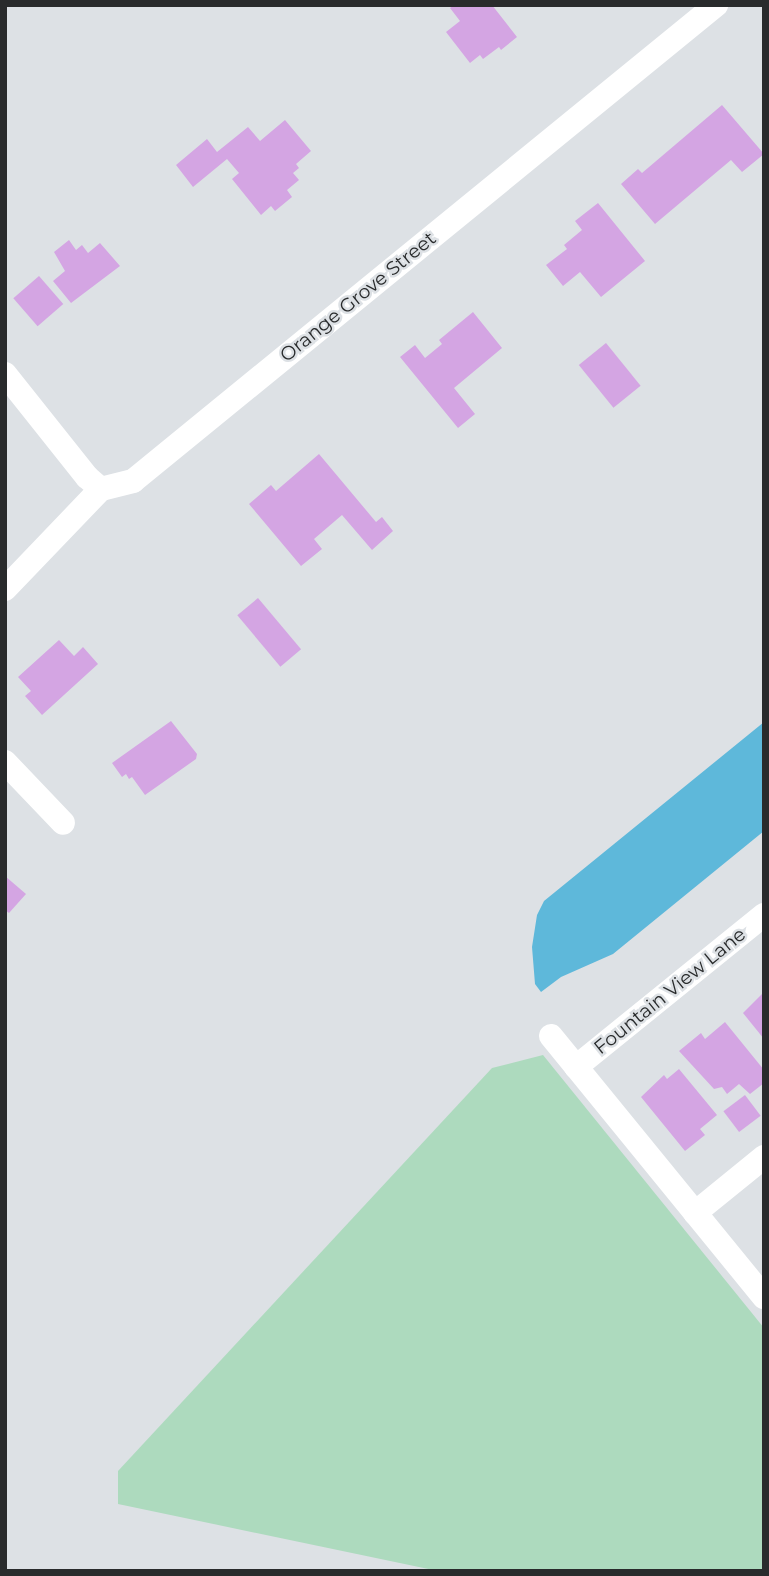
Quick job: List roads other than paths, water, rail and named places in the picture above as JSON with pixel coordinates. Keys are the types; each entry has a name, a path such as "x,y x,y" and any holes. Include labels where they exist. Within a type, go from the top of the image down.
{"street":[{"name":"Orange Grove Street","path":"101,489 133,481 716,5"},
{"path":"5,374 87,477 101,489 5,589"},
{"path":"5,762 63,823"},
{"name":"Fountain View Lane","path":"576,1067 764,915"},
{"path":"551,1036 764,1297"},
{"path":"695,1213 764,1157"}],"water":[{"path":"764,722 764,831 613,954 561,977 541,992 535,984 532,947 537,915 544,901"}]}
